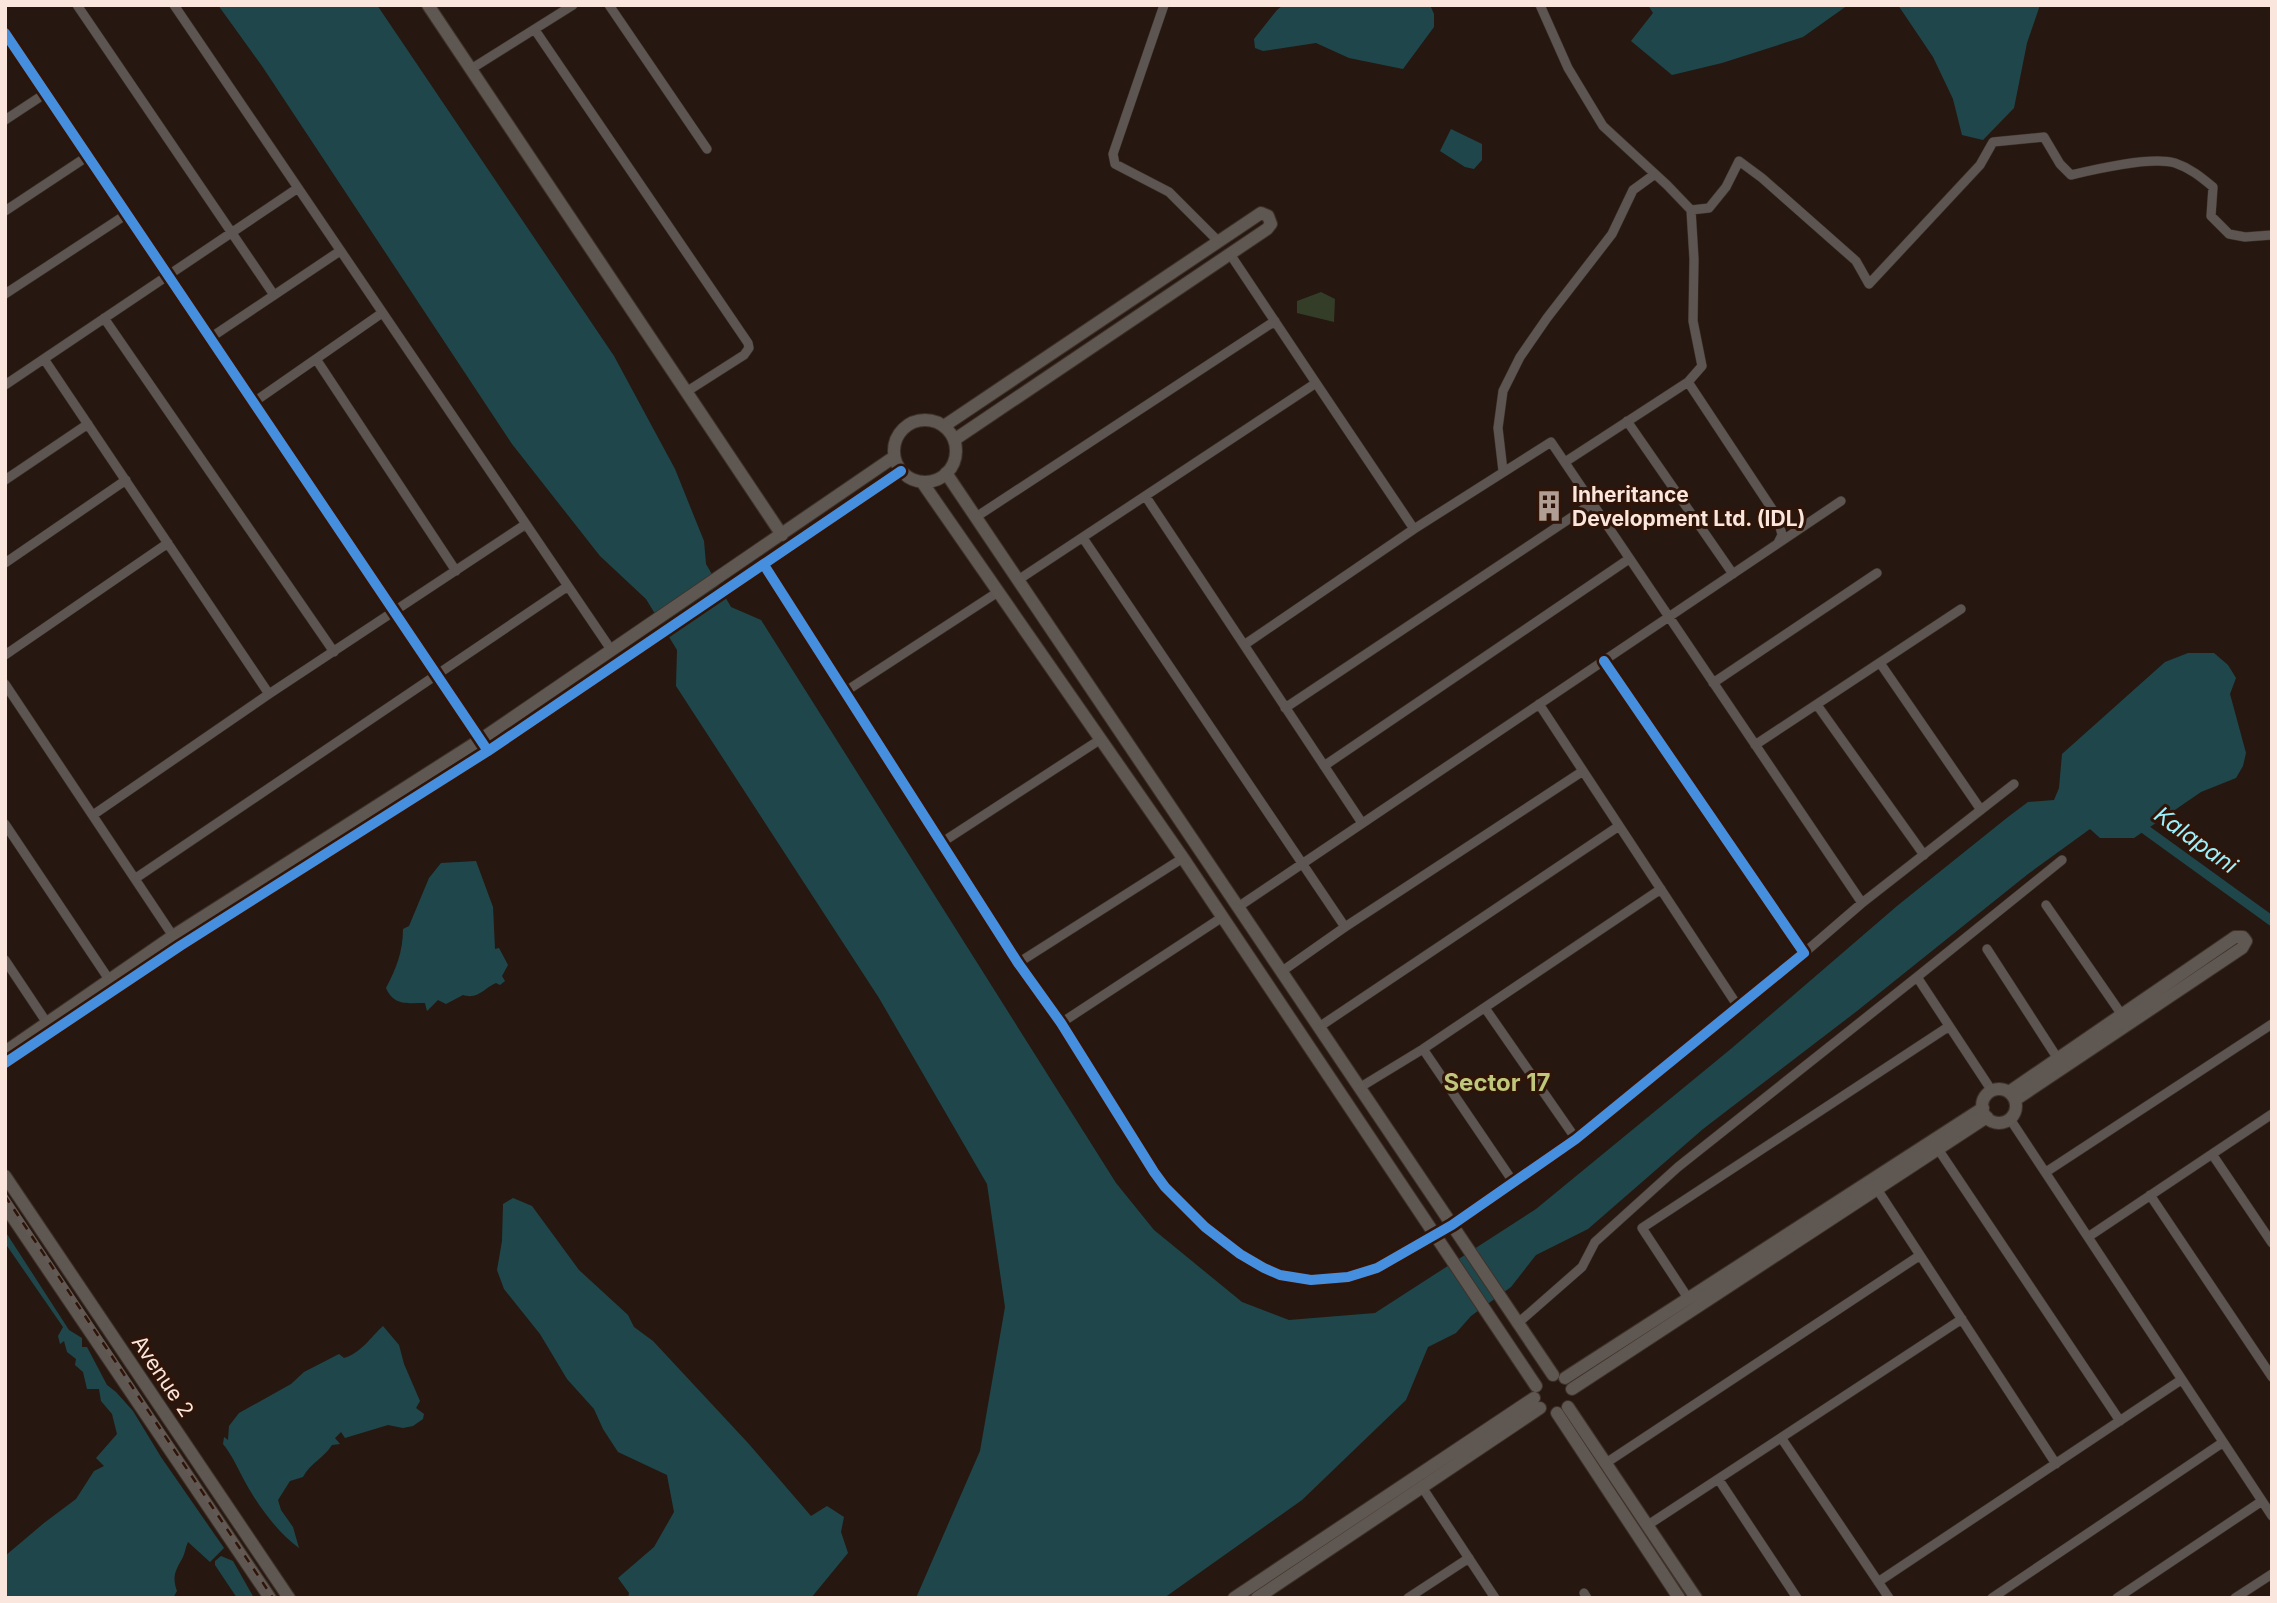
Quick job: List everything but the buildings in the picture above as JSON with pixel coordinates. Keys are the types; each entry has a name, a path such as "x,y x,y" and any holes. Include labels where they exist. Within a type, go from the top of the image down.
{"street":[{"path":"77,5 274,295"},
{"path":"174,5 612,651"},
{"path":"429,5 782,536"},
{"path":"471,69 573,5"},
{"path":"609,5 707,149"},
{"path":"1164,5 1113,160 1115,164 1169,191 1218,241"},
{"path":"1540,5 1568,68 1597,118 1609,133 1691,210 1693,321 1702,366 1688,382 1565,462"},
{"path":"535,30 748,344 749,348 744,355 686,391"},
{"path":"5,33 488,751"},
{"path":"5,120 46,93"},
{"path":"1691,210 1709,208 1726,187 1739,161 1856,261 1869,284 1980,165 1993,142 2044,137 2060,164 2071,175 2137,163 2173,162 2193,171 2213,187 2211,216 2229,234 2245,237 2272,234"},
{"path":"5,211 88,156"},
{"path":"1503,471 1498,428 1503,391 1508,380 1547,318 1612,234 1633,190 1654,174"},
{"path":"5,385 298,188"},
{"path":"944,426 1261,213 1268,216 1270,224 1267,229 954,440"},
{"path":"5,294 127,214"},
{"path":"211,338 340,251"},
{"path":"1230,254 1414,529"},
{"path":"254,402 383,313"},
{"path":"104,318 334,652"},
{"path":"976,517 1275,321"},
{"path":"44,359 269,694"},
{"path":"316,359 456,571"},
{"path":"1688,382 1778,518 1782,535 1779,543"},
{"path":"1018,580 1317,383"},
{"path":"920,420 930,420 944,426 954,440 955,458 947,473 934,481 922,482 907,477 894,457 897,438 911,424 920,420"},
{"path":"1628,421 1733,574"},
{"path":"5,480 88,424"},
{"path":"1244,645 1414,529 1551,442 1862,903"},
{"path":"5,1063 176,941 526,709 894,457"},
{"path":"5,1052 110,981 488,751 901,471"},
{"path":"922,482 1183,858 1502,1334 1537,1398 1551,1414 1562,1410 1572,1401 1563,1381 1517,1324 947,473"},
{"path":"5,563 126,480"},
{"path":"1146,497 1362,823"},
{"path":"1238,907 1841,501"},
{"path":"1286,708 1593,503"},
{"path":"93,815 269,694 526,524"},
{"path":"1083,538 1345,927"},
{"path":"5,654 168,543"},
{"path":"1324,766 1629,559"},
{"path":"764,565 1018,963 1061,1023 1154,1172 1205,1227 1240,1254 1264,1268 1297,1279 1348,1277 1377,1268 1453,1227 1576,1139 1739,1008 1862,903 2014,784"},
{"path":"1713,682 1877,573"},
{"path":"136,878 568,586"},
{"path":"846,691 998,592"},
{"path":"1755,745 1961,609"},
{"path":"1604,661 1804,953"},
{"path":"1880,663 1981,810"},
{"path":"5,684 176,941"},
{"path":"1539,704 1739,1008"},
{"path":"1817,705 1924,855"},
{"path":"526,709 534,721"},
{"path":"941,843 1101,739"},
{"path":"1281,972 1583,771"},
{"path":"5,824 110,981"},
{"path":"1319,1027 1619,826"},
{"path":"1018,963 1183,858"},
{"path":"1517,1324 1582,1267 1594,1242 1678,1167 2063,860"},
{"path":"1360,1088 1423,1049 1661,889"},
{"path":"2046,905 2122,1015"},
{"path":"1061,1023 1221,918"},
{"path":"2239,943 2012,1096 2058,1059 2122,1015 2239,943"},
{"path":"1987,949 2058,1059"},
{"path":"5,960 47,1023"},
{"path":"1916,977 1992,1091"},
{"path":"1485,1008 1576,1139"},
{"path":"2046,1172 2272,1024"},
{"path":"1688,1298 1642,1228 1948,1027"},
{"path":"1423,1049 1514,1183"},
{"path":"2001,1089 2012,1096 2015,1110 2010,1119 2001,1122 1991,1120 1985,1112 1985,1098 1992,1091 2001,1089"},
{"path":"1563,1381 1688,1298 1985,1112"},
{"path":"1257,1598 1422,1487 1537,1398 1543,1378 1563,1381 1877,1189 1938,1149 1985,1112"},
{"path":"2088,1237 2272,1114"},
{"path":"2010,1119 2272,1516"},
{"path":"1938,1149 2120,1421"},
{"path":"2212,1154 2272,1243"},
{"name":"Avenue 2","path":"5,1176 289,1598"},
{"path":"1877,1189 2056,1464"},
{"path":"2150,1195 2272,1377"},
{"name":"Avenue 2","path":"5,1206 270,1598"},
{"path":"1606,1463 1919,1256"},
{"path":"1648,1525 1962,1319"},
{"path":"1878,1582 2181,1380"},
{"path":"1234,1598 1537,1398"},
{"path":"1562,1410 1606,1463 1696,1598"},
{"path":"1562,1410 1679,1598"},
{"path":"1782,1439 1889,1598"},
{"path":"1992,1598 2222,1443"},
{"path":"1719,1480 1797,1598"},
{"path":"1422,1487 1495,1598"},
{"path":"2116,1598 2262,1501"},
{"path":"1408,1598 1469,1558"},
{"path":"2235,1598 2272,1574"}],"green space":[{"path":"1321,292 1335,299 1334,322 1297,313 1297,301"}],"water":[{"path":"218,5 377,5 614,356 675,469 704,541 706,564 731,607 761,620 1116,1183 1154,1230 1242,1302 1289,1320 1375,1313 1536,1209 1732,1048 1897,906 2008,817 2028,802 2054,800 2059,788 2062,754 2165,662 2188,653 2214,653 2228,665 2236,678 2230,694 2246,753 2243,766 2236,778 2201,792 2134,838 2100,838 2090,829 2028,874 1857,1011 1703,1129 1588,1229 1536,1255 1511,1287 1471,1316 1456,1333 1428,1347 1406,1400 1302,1500 1164,1598 916,1598 980,1451 1005,1307 987,1184 879,998 676,686 677,650 646,599 600,556 512,444 262,66"},
{"path":"1283,5 1430,5 1434,14 1434,27 1403,69 1349,58 1316,43 1263,51 1255,48 1254,39"},
{"path":"1648,5 1848,5 1803,37 1722,63 1672,75 1631,41 1653,13"},
{"path":"1898,5 2040,5 2027,43 2014,108 1983,140 1962,135 1953,99 1933,57"},
{"path":"1451,129 1482,144 1482,160 1474,169 1465,167 1440,151"},
{"path":"476,861 493,907 495,949 499,948 508,965 502,976 505,981 500,985 496,983 477,995 463,995 446,1004 438,1000 427,1011 425,1003 397,1001 386,988 398,960 403,929 409,926 429,878 441,863"},
{"path":"513,1198 532,1206 579,1270 628,1315 634,1327 653,1341 748,1443 811,1516 827,1506 844,1517 841,1532 848,1553 811,1598 628,1598 629,1593 618,1578 654,1547 674,1512 667,1475 618,1452 594,1409 567,1379 540,1334 504,1289 497,1270 502,1241 503,1204"},
{"path":"5,1231 69,1330 82,1338 82,1347 87,1347 107,1385 133,1411 161,1457 224,1548 210,1562 188,1542 175,1574 177,1591 173,1598 5,1598 5,1556 76,1499 94,1471 104,1466 96,1458 117,1434 112,1414 101,1401 99,1389 87,1389 83,1372 75,1365 76,1359 67,1352 64,1341 60,1344 58,1336 63,1327 5,1243"},
{"path":"383,1326 399,1345 420,1401 416,1408 424,1414 423,1419 413,1426 403,1428 388,1425 345,1438 341,1432 335,1438 340,1444 332,1445 303,1477 290,1481 278,1500 281,1510 293,1527 299,1548 260,1507 223,1444 224,1437 228,1440 229,1426 239,1413 291,1384 304,1372 339,1354 344,1358 355,1353"},
{"path":"221,1556 233,1561 254,1598 237,1598 215,1565 215,1561"}],"waterway":[{"name":"Kalapani","path":"2135,822 2272,921"}],"railway":[{"path":"5,1196 273,1598"}],"cycle path":[{"path":"5,33 488,751"},
{"path":"5,1063 180,946 488,751 901,471"},
{"path":"764,565 1018,963 1061,1023 1165,1187 1205,1227 1240,1254 1280,1275 1311,1280 1348,1277 1377,1268 1452,1225 1576,1139 1804,953 1604,661"}],"place":[{"name":"Inheritance Development Ltd. (IDL)","path":"1549,506"}],"district":[{"name":"Sector 17","path":"1497,1082"}]}
